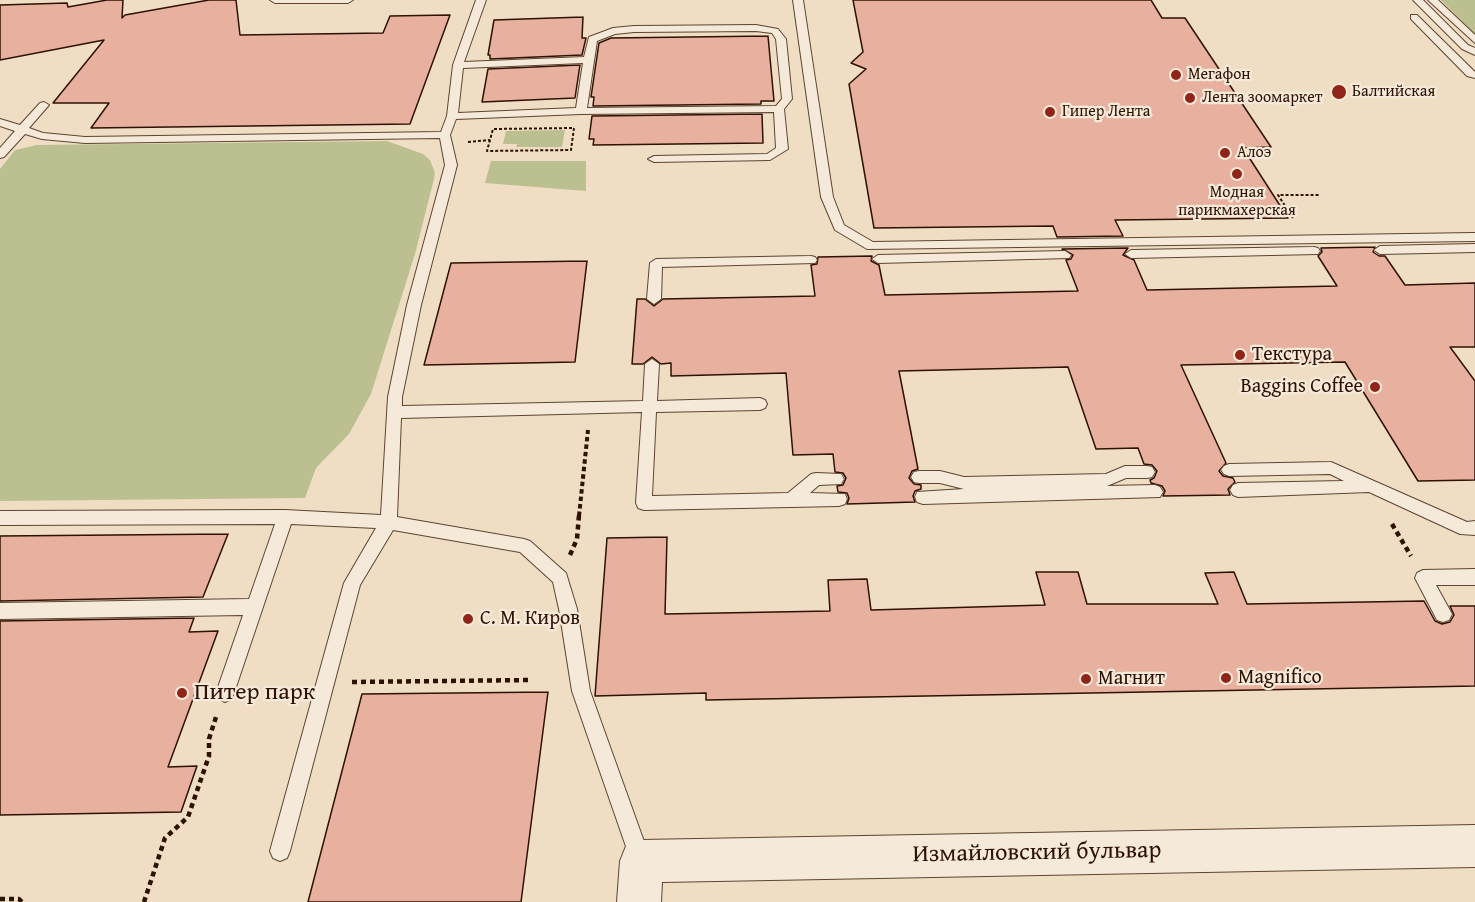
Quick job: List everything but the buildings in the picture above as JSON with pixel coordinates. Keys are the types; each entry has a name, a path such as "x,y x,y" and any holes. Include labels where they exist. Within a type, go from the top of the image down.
{"street":[{"name":"Измайловский бульвар","path":"640,881 1475,846"}],"lane":[{"path":"275,0 348,0"},
{"path":"280,851 352,583 389,522 395,397 414,305 451,165 445,135 452,116 458,65 481,0"},
{"path":"798,0 827,197 839,227 871,246 1475,237"},
{"path":"1418,0 1465,47 1475,51"},
{"path":"1433,0 1475,40"},
{"path":"1435,17 1414,17 1471,74 1475,75"},
{"path":"452,116 581,111 778,109 787,99 781,39 775,31 756,28 613,31 592,39 581,111"},
{"path":"458,65 589,60"},
{"path":"0,155 44,105"},
{"path":"654,159 770,157 782,149 778,109"},
{"path":"0,122 42,136 86,140 445,135"},
{"path":"1380,250 1475,248"},
{"path":"1131,254 1314,251"},
{"path":"878,259 1065,255"},
{"path":"654,299 656,263 811,260"},
{"path":"652,364 644,503 839,500"},
{"path":"396,412 760,404"},
{"path":"1229,470 1330,468 1466,529 1475,528"},
{"path":"919,477 940,477 964,483 1107,480 1125,472 1147,472"},
{"path":"791,500 816,479 836,479"},
{"path":"1238,490 1372,487"},
{"path":"923,497 1155,492"},
{"path":"0,518 285,517 389,522 524,546 560,578 568,609 581,691 640,881"},
{"path":"225,693 285,517"},
{"path":"1443,614 1423,578 1475,577"},
{"path":"0,611 255,607"}],"path":[{"path":"574,128 571,147 571,150 487,151 493,129 574,128"},
{"path":"1292,218 1278,195 1320,195"},
{"path":"560,578 577,539 591,408"},
{"path":"1372,487 1423,578"},
{"path":"325,683 532,680"},
{"path":"144,902 165,837 188,817 209,756 209,739 225,693"},
{"path":"0,899 19,899 22,902"}],"green space":[{"path":"1441,0 1475,0 1475,34"},
{"path":"565,130 562,147 516,147 517,144 503,144 506,131"},
{"path":"387,141 423,154 430,160 435,173 434,179 415,254 371,394 349,434 316,468 305,498 0,501 0,169 15,150 37,145"},
{"path":"491,161 586,161 586,191 485,183"}],"place":[{"name":"Мегафон","path":"1176,75"},
{"name":"Балтийская","path":"1339,92"},
{"name":"Лента зоомаркет","path":"1190,98"},
{"name":"Гипер Лента","path":"1050,112"},
{"name":"Алоэ","path":"1225,153"},
{"name":"Модная парикмахерская","path":"1237,174"},
{"name":"Текстура","path":"1240,355"},
{"name":"Baggins Coffee","path":"1375,387"},
{"name":"С. М. Киров","path":"468,619"},
{"name":"Magnifico","path":"1226,678"},
{"name":"Магнит","path":"1086,679"},
{"name":"Питер парк","path":"182,693"}]}
